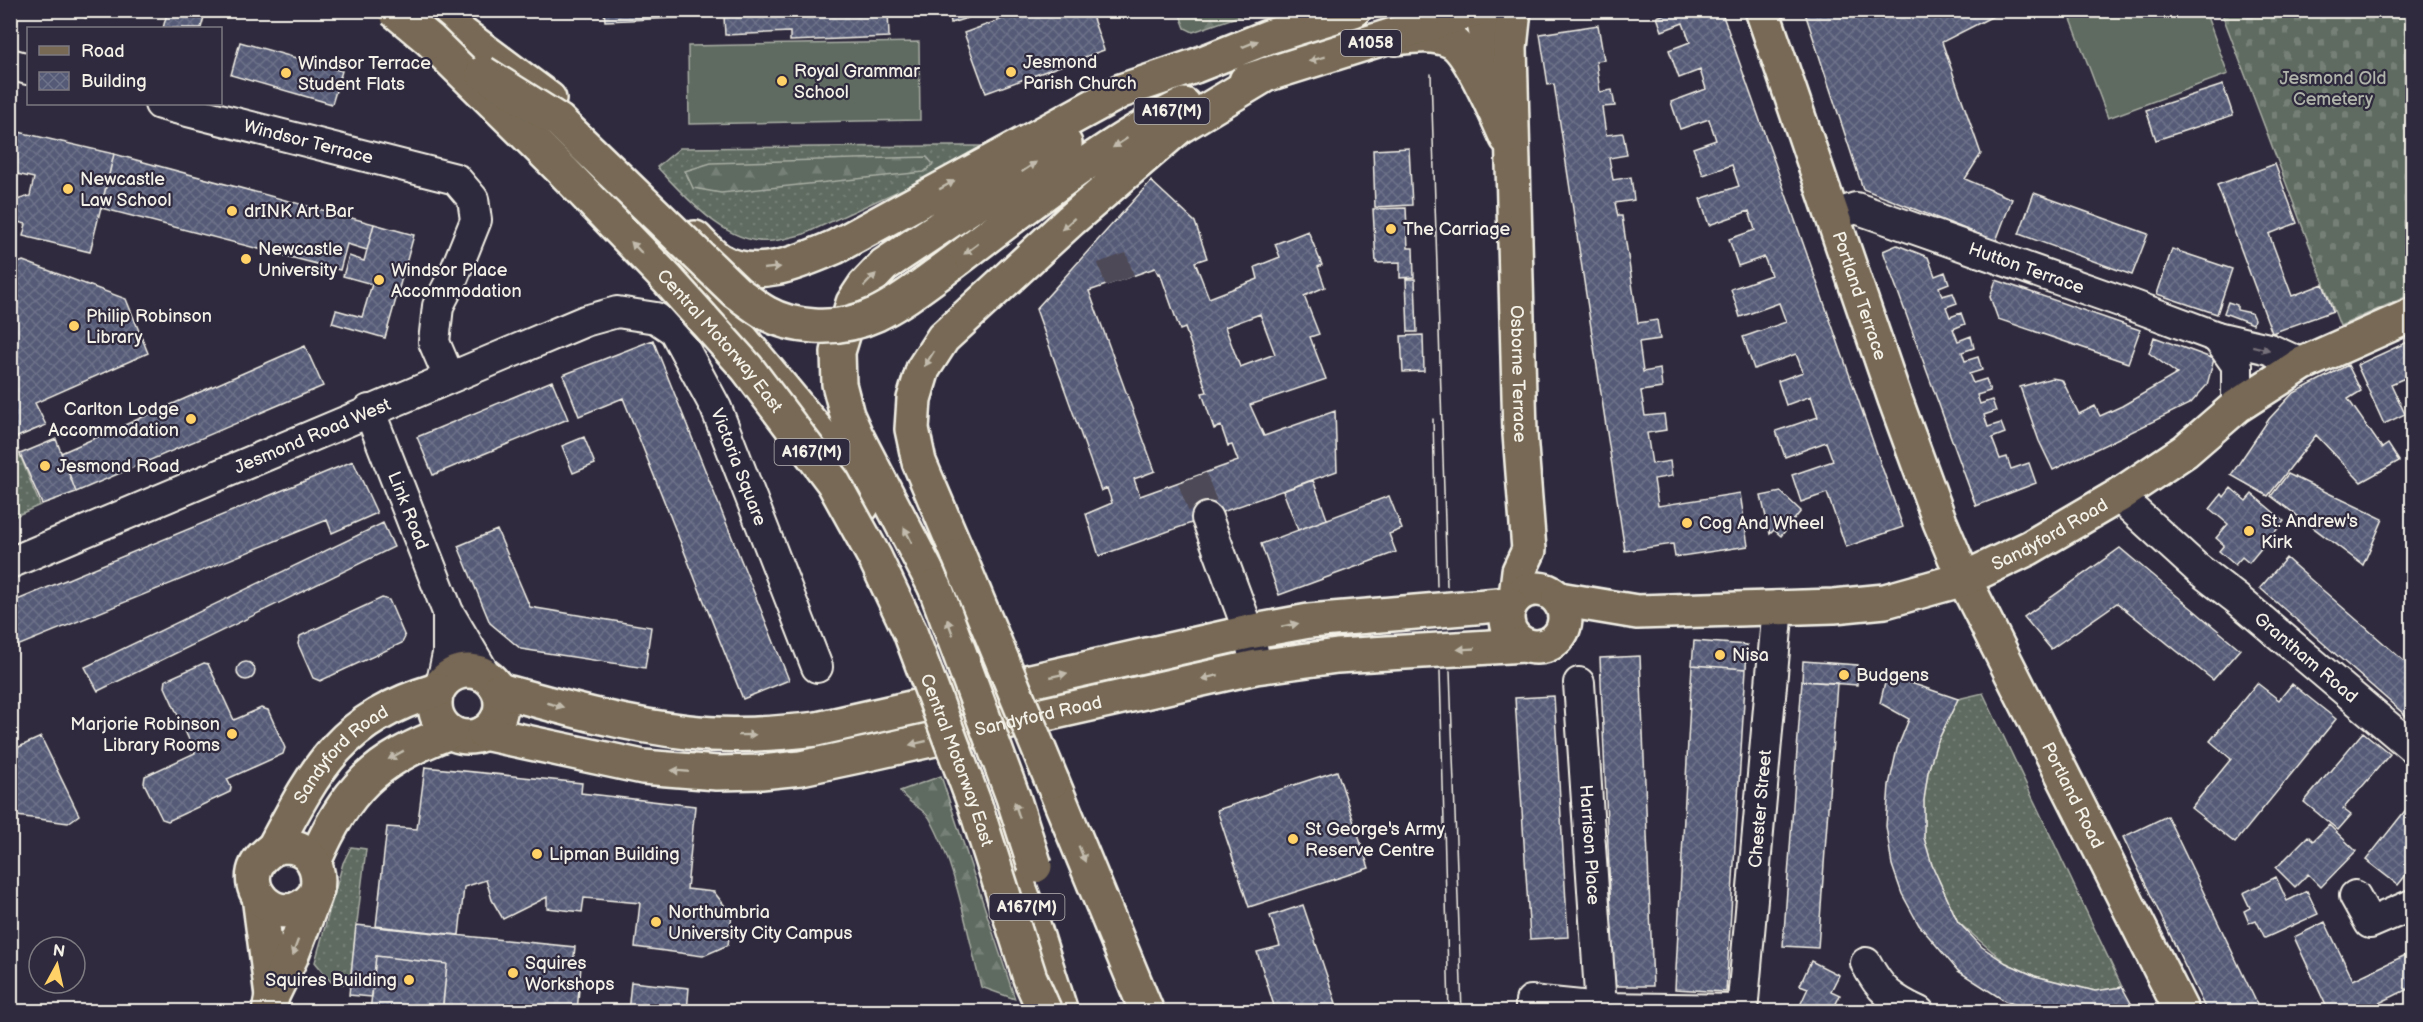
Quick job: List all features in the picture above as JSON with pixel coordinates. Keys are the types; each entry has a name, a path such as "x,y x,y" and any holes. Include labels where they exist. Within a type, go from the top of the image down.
{"main road":[{"name":"Central Motorway East","path":"394,10 427,20 604,173 835,452 884,547 922,595 987,805 1031,918 1062,1011"},
{"name":"A1058","path":"1196,66 1268,37 1354,10"},
{"name":"A1058","path":"1267,74 1387,39 1473,10"},
{"name":"Osborne Terrace","path":"1481,10 1512,148"},
{"name":"Osborne Terrace","path":"1514,10 1510,48 1512,148 1520,434 1529,550 1519,571 1532,597"},
{"name":"Portland Terrace","path":"1762,10 1940,522 1964,579"},
{"name":"Central Motorway East","path":"427,20 562,170 668,280 747,368 833,482 875,558 910,632 975,805 1030,978 1045,1011"},
{"name":"A167(M)","path":"427,20 560,107 685,230 719,260 741,268 771,269 800,262 835,247 1121,91 1196,66"},
{"name":"A167(M)","path":"427,20 559,121 736,292 767,314 799,325 831,327 862,322 887,310 1086,165 1157,118 1207,93 1267,74"},
{"path":"1387,39 1424,36 1454,42 1467,58 1512,148"},
{"name":"A167(M)","path":"1062,1011 1035,866 1013,797 922,595 847,415 839,384 838,352 853,303 865,285 884,265 1034,163 1196,66"},
{"name":"A167(M)","path":"1147,1011 919,462 912,429 914,399 923,369 943,338 1071,220 1179,127 1267,74"},
{"name":"Sandyford Road","path":"493,683 606,718 652,728 732,735 772,734 817,729 1249,632 1309,621 1532,597 1637,612 1834,606 1878,602 1964,579 2029,548 2118,496 2185,451 2237,406 2302,364 2412,315"},
{"name":"Portland Road","path":"1964,579 2182,1011"},
{"path":"1532,597 1566,617 1560,635 1553,642 1544,646 1525,645 1516,640 1507,623 1532,597"},
{"name":"Sandyford Road","path":"1560,635 1580,627 1637,612"},
{"name":"Sandyford Road","path":"484,733 642,767 717,773 761,772 801,768 872,753 1256,667 1337,656 1525,645"},
{"path":"458,671 478,671 493,683 501,710 492,727 484,733 467,737 450,732 442,726 435,709 440,686 458,671"},
{"name":"Sandyford Road","path":"273,849 305,790 324,761 343,741 364,724 390,708 440,686"},
{"name":"Sandyford Road","path":"314,862 329,827 370,774 405,751 450,732"},
{"path":"290,846 300,849 314,862 319,880 291,957 270,1004 259,896 254,884 256,866 273,849 290,846"},
{"path":"259,896 270,907 290,911 307,904 313,897"}],"street":[{"path":"10,64 27,69"},
{"name":"Windsor Terrace","path":"164,105 456,179 473,199 476,220 453,278 438,306 434,342 449,377"},
{"name":"Hutton Terrace","path":"1832,216 1856,208 2217,337 2269,349 2302,364"},
{"name":"Jesmond Road West","path":"10,563 369,410 585,321 617,312"},
{"name":"Victoria Square","path":"617,312 656,318 674,330 716,408 817,667"},
{"path":"2217,337 2237,364 2237,406"},
{"name":"Link Road","path":"369,410 448,612 493,683"},
{"name":"Grantham Road","path":"2118,496 2198,569 2237,599 2412,747"},
{"path":"1207,518 1249,632 1256,667"},
{"name":"Chester Street","path":"1742,1011 1778,606"},
{"name":"Link Road","path":"440,686 448,654 448,612"},
{"name":"Harrison Place","path":"1579,682 1601,1008"},
{"path":"2355,896 2370,923 2412,905"},
{"path":"1866,963 1875,981 1894,1000 1919,1011"},
{"path":"1531,1011 1531,1001 1601,1008 1742,1011"}],"green space":[{"path":"1185,10 1254,11 1193,32 1185,28 1180,15"},
{"path":"2068,11 2205,11 2228,74 2108,118"},
{"name":"Jesmond Old Cemetery","path":"2221,11 2412,11 2412,294 2340,326"},
{"path":"919,42 920,120 689,124 688,46"},
{"path":"997,146 804,234 772,241 739,236 723,227 708,217 657,167 680,148"},
{"path":"927,157 933,164 924,172 721,193 693,188 685,171 711,163"},
{"path":"15,443 40,505 11,518 11,444"},
{"path":"1983,693 2122,987 2095,991 2035,976 2006,963 1958,922 1932,865 1924,838 1924,800 1928,772 1936,745 1958,699"},
{"path":"941,776 1015,999 981,987 954,879 939,837 927,815 900,791"},
{"path":"351,847 366,849 350,980 343,984 332,983 315,962 343,863"}],"building":[{"path":"60,10 88,10 86,18"},
{"path":"168,10 206,10 201,27 163,27"},
{"path":"604,10 888,10 889,37 790,41 790,32 725,35 724,16 605,21"},
{"path":"949,10 993,10 951,23"},
{"name":"Jesmond Parish Church","path":"1027,10 1090,10 1104,50 986,93 964,33"},
{"path":"1676,10 1721,10 1903,527 1846,547 1827,493 1801,502 1792,475 1833,461 1826,442 1785,457 1776,431 1818,417 1811,396 1786,405 1778,381 1803,372 1796,354 1754,369 1743,337 1786,322 1779,303 1740,317 1731,289 1771,275 1764,257 1738,266 1729,239 1755,230 1749,211 1709,225 1700,199 1739,186 1732,165 1703,175 1693,148 1716,140 1709,119 1680,129 1671,102 1706,89 1700,70 1679,78 1669,50 1690,42 1683,23 1662,31 1657,17"},
{"path":"1804,10 2005,10 1942,42 1981,154 1965,179 2012,199 1996,241 1863,189"},
{"path":"1598,25 1604,60 1596,61 1600,92 1612,90 1615,106 1602,107 1606,135 1623,133 1627,155 1609,158 1613,180 1631,177 1634,200 1615,203 1618,216 1622,216 1638,323 1657,320 1660,339 1639,342 1643,372 1660,369 1662,388 1641,391 1645,416 1664,414 1666,430 1647,433 1652,464 1670,461 1672,476 1654,479 1658,506 1740,493 1748,546 1675,557 1673,544 1625,551 1554,84 1548,85 1540,34"},
{"name":"Windsor Terrace Student Flats","path":"240,42 342,71 332,104 231,75"},
{"path":"2223,85 2233,115 2156,140 2146,110"},
{"name":"Newcastle Law School","path":"10,130 114,154 90,252 23,236 26,224 18,222 16,231 10,230 10,202 30,196 34,178 17,174 15,183 10,182"},
{"path":"1409,148 1412,205 1375,207 1373,150"},
{"path":"114,154 374,224 367,250 347,244 340,270 101,208"},
{"path":"2275,164 2297,223 2269,234 2292,296 2323,284 2333,311 2272,333 2217,185"},
{"path":"1151,181 1195,222 1207,258 1195,262 1209,298 1258,279 1255,267 1280,257 1275,244 1308,231 1322,265 1318,267 1325,287 1304,296 1319,334 1310,337 1326,379 1250,405 1264,436 1335,411 1337,471 1099,556 1086,514 1112,503 1107,488 1101,491 1036,309","holes":["1155,268 1158,274 1160,273 1180,330 1185,328 1207,392 1202,393 1214,429 1221,426 1228,446 1232,445 1238,461 1140,496 1134,479 1155,471 1089,291","1260,314 1275,354 1240,367 1225,327"]},
{"path":"2034,193 2148,234 2132,275 2019,234"},
{"name":"The Carriage","path":"1406,208 1408,248 1413,248 1414,277 1400,278 1400,262 1376,263 1373,209"},
{"name":"Windsor Place Accommodation","path":"374,224 414,235 385,338 332,323 336,310 362,317 372,284 343,276 349,256 364,261"},
{"path":"1897,245 1928,257 1935,276 1945,272 1949,283 1939,287 1942,296 1953,293 1957,303 1946,307 1950,317 1961,313 1965,324 1953,329 1958,341 1971,336 1974,348 1962,352 1965,361 1978,357 1982,370 1969,374 1973,383 1986,379 1990,391 1977,395 1980,404 1992,400 1996,411 1984,415 1988,427 2001,423 2005,433 1992,438 2000,459 2007,457 2011,469 2029,463 2036,483 1976,506 1883,251"},
{"path":"2172,249 2232,269 2217,314 2157,294"},
{"name":"Philip Robinson Library","path":"23,261 126,299 148,353 35,403 46,425 10,440 10,266"},
{"path":"1406,279 1415,279 1417,332 1408,332"},
{"path":"1996,280 2140,330 2128,363 1998,319 1990,297"},
{"path":"2228,302 2237,305 2237,310 2251,313 2254,319 2253,324 2224,313"},
{"path":"1423,335 1424,371 1403,372 1401,336"},
{"path":"2154,337 2214,359 2207,385 2191,403 2053,470 2039,441 2020,387 2052,378 2062,380 2079,414 2095,406 2100,416 2177,374 2149,353"},
{"path":"653,340 789,680 743,699 623,398 579,416 563,375"},
{"path":"2412,340 2412,375 2391,384 2405,414 2384,424 2357,365"},
{"name":"Carlton Lodge Accommodation","path":"305,346 323,386 76,492 61,453"},
{"path":"2348,365 2361,391 2348,399 2382,448 2388,444 2399,461 2361,482 2316,435 2268,496 2231,475 2269,419 2292,394"},
{"path":"552,381 568,419 433,475 417,437"},
{"path":"584,437 595,464 573,473 562,446"},
{"name":"Jesmond Road","path":"56,439 76,492 42,504 20,454"},
{"path":"353,461 377,513 332,533 327,520 10,649 10,603"},
{"path":"2288,474 2383,519 2363,565 2271,496"},
{"path":"1313,480 1327,519 1298,530 1283,491"},
{"name":"St. Andrew's Kirk","path":"2231,488 2246,501 2252,494 2284,521 2249,563 2242,557 2235,565 2219,551 2224,545 2216,538 2228,524 2210,509 2222,494 2224,497"},
{"path":"1781,492 1801,511 1781,536 1774,530 1770,534 1761,496"},
{"path":"1389,496 1402,529 1389,534 1396,552 1279,595 1261,544"},
{"path":"383,523 394,547 98,691 85,667"},
{"path":"497,530 530,607 651,627 645,668 521,649 490,623 458,546"},
{"path":"2120,548 2240,649 2213,680 2117,603 2051,649 2024,617"},
{"path":"2286,558 2412,668 2412,721 2260,588"},
{"path":"382,598 389,600 405,637 402,643 320,681 313,678 298,644 300,636"},
{"name":"Nisa","path":"1694,641 1747,645 1746,669 1692,665"},
{"path":"1640,656 1653,986 1614,986 1600,658"},
{"path":"1803,661 1858,665 1857,685 1802,681"},
{"path":"246,662 252,665 255,671 252,677 246,680 240,677 237,671 240,665"},
{"name":"Marjorie Robinson Library Rooms","path":"204,663 208,664 234,720 261,708 268,710 285,748 283,754 227,779 231,787 230,792 168,821 162,819 144,783 145,776 195,753 165,687 166,680"},
{"path":"1692,665 1746,669 1726,992 1675,989"},
{"path":"1887,675 1958,699 1936,745 1928,772 1924,800 1924,838 1932,865 1958,922 1982,947 2006,963 2035,976 2095,991 2122,987 2136,1012 2035,1012 2005,1001 1958,971 1919,925 1902,894 1892,865 1886,826 1889,785 1897,749 1909,719 1880,703"},
{"path":"1802,681 1837,683 1818,948 1783,946"},
{"path":"2257,683 2279,700 2292,684 2336,719 2235,843 2191,808 2231,759 2210,741"},
{"path":"1554,696 1568,937 1530,939 1515,698"},
{"path":"2363,732 2390,754 2343,809 2351,815 2338,830 2304,802"},
{"path":"41,737 79,815 68,823 10,815 10,751"},
{"name":"Lipman Building","path":"425,767 582,783 581,793 695,806 687,889 714,892 732,915 728,945 703,956 635,947 640,903 584,898 582,912 547,908 547,897 503,919 492,900 486,880 464,887 459,935 376,926 387,827 417,829"},
{"name":"St George's Army Reserve Centre","path":"1337,771 1369,868 1249,907 1217,810"},
{"path":"2412,802 2412,857 2406,866 2410,870 2398,885 2366,860"},
{"path":"2167,816 2261,1012 2207,1012 2123,837"},
{"path":"2329,825 2356,851 2321,887 2308,874 2295,887 2276,868 2308,836 2313,841"},
{"path":"2276,877 2287,901 2307,891 2318,914 2265,938 2256,920 2249,923 2244,911 2250,908 2243,893"},
{"path":"1303,905 1339,1012 1276,1012 1257,952 1280,946 1270,916"},
{"path":"2325,922 2353,980 2412,952 2412,987 2361,1012 2329,1012 2294,937"},
{"name":"Squires Workshops","path":"356,925 575,947 573,965 581,966 577,1012 503,1012 443,1005 447,964 376,956 372,997 349,995"},
{"name":"Squires Building","path":"376,956 447,964 442,1012 370,1012"},
{"path":"1811,961 1839,975 1831,991 1840,995 1832,1012 1797,1012 1808,988 1800,985"},
{"path":"631,982 689,988 687,1012 628,1012"}],"tunnel":[{"path":"1112,258 1120,281"},
{"path":"1192,478 1207,518"}],"tram line":[{"path":"1431,74 1447,586"},
{"path":"1433,419 1437,586"},
{"path":"1440,671 1449,1012"},
{"path":"1450,671 1462,1012"}],"place":[{"name":"Jesmond Parish Church","path":"1011,72"},
{"name":"Windsor Terrace Student Flats","path":"286,73"},
{"name":"Royal Grammar School","path":"782,81"},
{"name":"Newcastle Law School","path":"68,189"},
{"name":"drINK Art Bar","path":"232,211"},
{"name":"The Carriage","path":"1391,229"},
{"name":"Newcastle University","path":"246,259"},
{"name":"Windsor Place Accommodation","path":"379,280"},
{"name":"Philip Robinson Library","path":"74,326"},
{"name":"Carlton Lodge Accommodation","path":"191,419"},
{"name":"Jesmond Road","path":"45,466"},
{"name":"Cog And Wheel","path":"1687,523"},
{"name":"St. Andrew's Kirk","path":"2249,531"},
{"name":"Nisa","path":"1720,655"},
{"name":"Budgens","path":"1844,675"},
{"name":"Marjorie Robinson Library Rooms","path":"232,734"},
{"name":"St George's Army Reserve Centre","path":"1293,839"},
{"name":"Lipman Building","path":"537,854"},
{"name":"Northumbria University City Campus","path":"656,922"},
{"name":"Squires Workshops","path":"513,973"},
{"name":"Squires Building","path":"409,980"}]}
